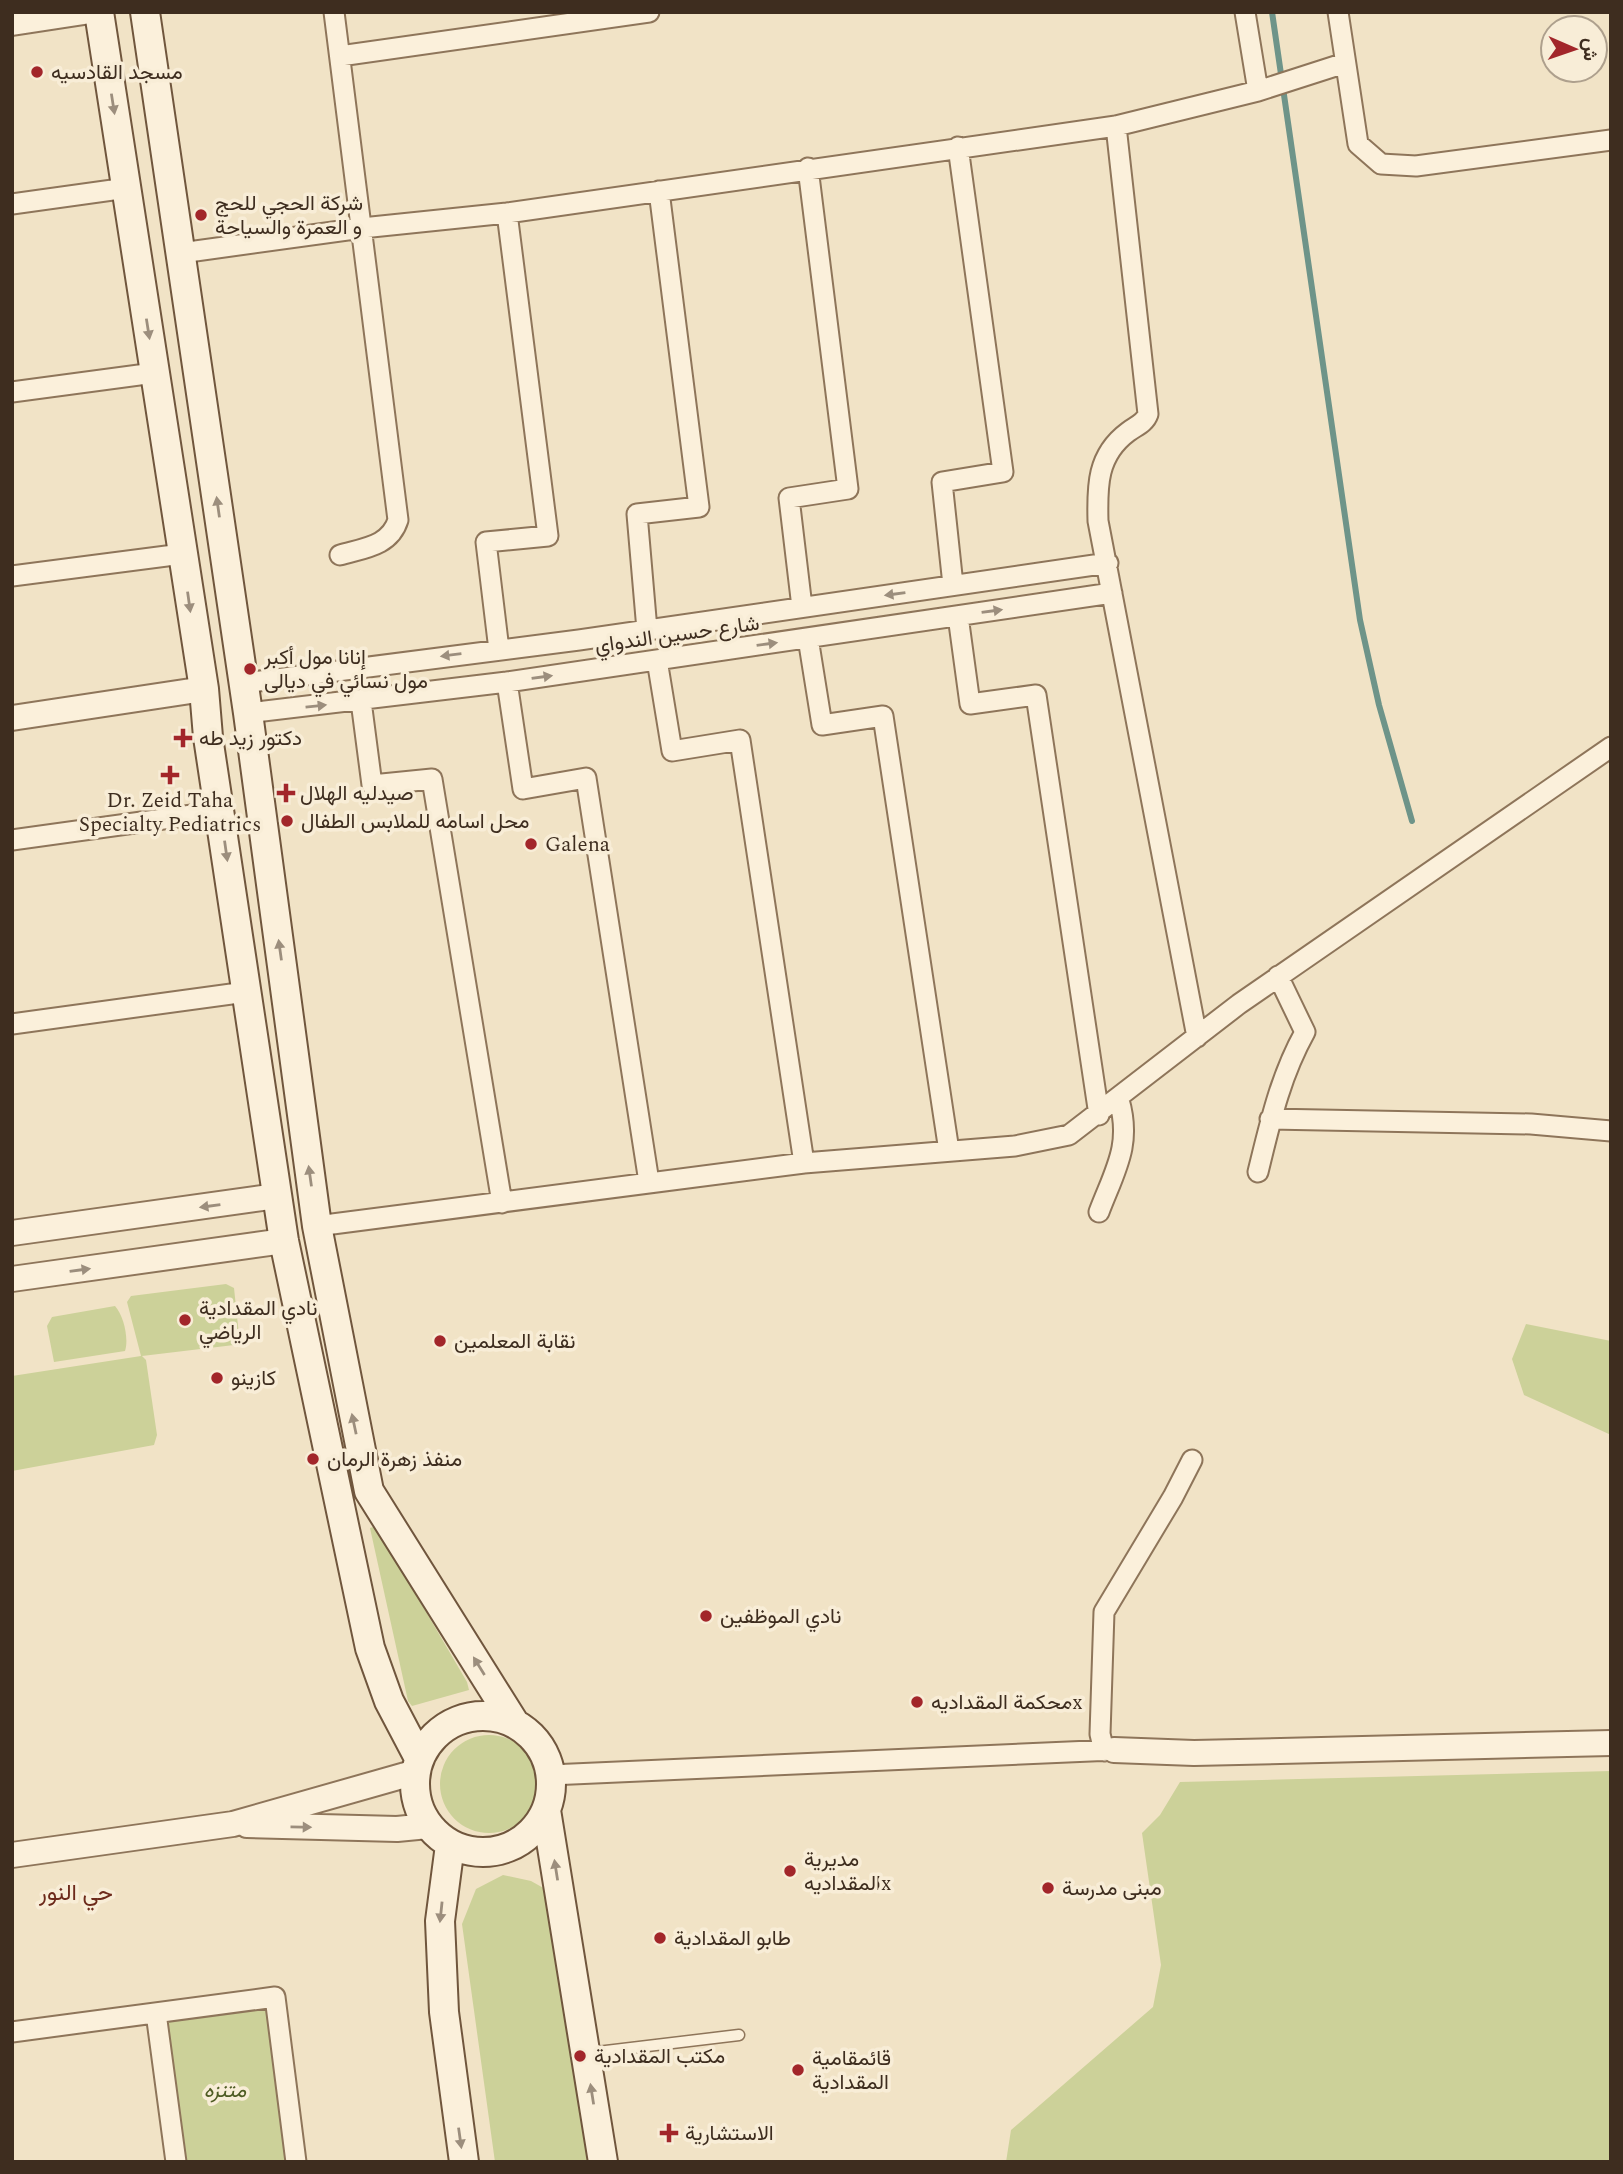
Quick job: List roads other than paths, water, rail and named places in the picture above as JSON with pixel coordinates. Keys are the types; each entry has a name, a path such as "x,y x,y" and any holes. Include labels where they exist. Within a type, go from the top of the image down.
{"main road":[{"path":"99,12 204,689 284,1241 370,1648 389,1701 418,1765"},
{"path":"145,12 244,683 317,1226 369,1491 515,1724 537,1742 550,1775 546,1810 603,2162"},
{"path":"515,1724 488,1716 460,1719 436,1734 418,1765 416,1800 429,1826 450,1845 477,1853 506,1849 530,1834 546,1810"},
{"path":"450,1845 440,1921 442,1973 444,2012 464,2162"}],"street":[{"path":"12,23 84,12"},
{"path":"334,12 398,520 394,533 385,541 340,555"},
{"path":"340,57 649,12"},
{"path":"1245,12 1258,91"},
{"path":"1341,14 1336,67 1358,144 1381,164 1416,166 1611,140"},
{"path":"181,253 362,228 507,213 1116,126 1258,91 1336,67"},
{"path":"1116,126 1148,414 1145,421 1111,447 1097,477 1098,521 1197,1037"},
{"path":"953,585 942,482 1003,472 958,147"},
{"path":"802,607 789,498 848,489 808,168"},
{"path":"12,204 127,188"},
{"path":"647,630 637,514 699,507 659,191"},
{"path":"499,649 486,542 548,536 507,213"},
{"path":"12,392 155,373"},
{"path":"12,576 182,554"},
{"name":"شارع حسين الندواي","path":"244,683 647,630 1108,563"},
{"name":"شارع حسين الندواي","path":"248,713 507,681 1112,593"},
{"path":"958,616 970,704 1036,695 1100,1115"},
{"path":"808,638 822,725 883,716 949,1151"},
{"path":"657,660 672,751 740,740 804,1163"},
{"path":"507,681 523,789 586,778 649,1182"},
{"path":"12,718 204,689"},
{"path":"361,701 372,785 432,779 502,1203"},
{"path":"317,1226 804,1163 1015,1146 1069,1135 1100,1115 1278,976 1611,747"},
{"path":"12,840 221,811"},
{"path":"1258,1172 1270,1119 1289,1061 1305,1032 1278,976"},
{"path":"12,1024 246,992"},
{"path":"1099,1212 1123,1149 1126,1124 1119,1100"},
{"path":"1270,1119 1531,1124 1611,1131"},
{"path":"12,1233 278,1196"},
{"path":"12,1279 284,1241"},
{"path":"1109,1751 1100,1734 1101,1626 1104,1612 1174,1497 1192,1460"},
{"path":"550,1775 1109,1751 1194,1753 1611,1743"},
{"path":"12,1855 233,1824 418,1765"},
{"path":"233,1824 397,1829 429,1826"},
{"path":"12,2032 275,1997 296,2162"},
{"path":"156,2013 176,2162"}],"lane":[{"path":"585,2054 739,2035"}],"waterway":[{"path":"1272,12 1360,620 1379,705 1412,821"}],"place":[{"name":"مسجد القادسيه","path":"37,72"},
{"name":"شركة الحجي للحج و العمرة والسياحة","path":"201,215"},
{"name":"إنانا مول أكبر مول نسائي في ديالى","path":"250,669"},
{"name":"دكتور زيد طه","path":"183,738"},
{"name":"Dr. Zeid Taha Specialty Pediatrics","path":"170,775"},
{"name":"صيدليه الهلال","path":"286,793"},
{"name":"محل اسامه للملابس الطفال","path":"287,821"},
{"name":"Galena","path":"531,844"},
{"name":"نادي المقدادية الرياضي","path":"185,1320"},
{"name":"نقابة المعلمين","path":"440,1341"},
{"name":"كازينو","path":"217,1378"},
{"name":"منفذ زهرة الرمان","path":"313,1459"},
{"name":"نادي الموظفين","path":"706,1616"},
{"name":"محكمة المقداديهx","path":"917,1702"},
{"name":"مديرية المقداديهx","path":"790,1871"},
{"name":"مبنى مدرسة","path":"1048,1888"},
{"name":"طابو المقدادية","path":"660,1938"},
{"name":"مكتب المقدادية","path":"580,2056"},
{"name":"قائمقامية المقدادية","path":"798,2070"},
{"name":"الاستشارية","path":"669,2133"}],"district":[{"name":"حي النور","path":"76,1892"}],"park label":[{"name":"متنزه","path":"225,2090"}]}
